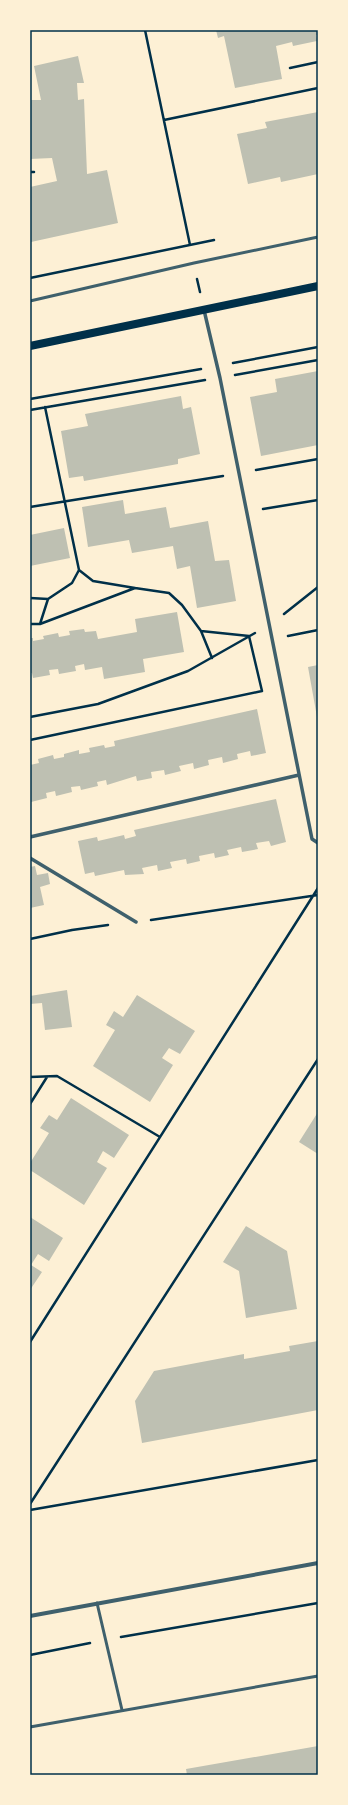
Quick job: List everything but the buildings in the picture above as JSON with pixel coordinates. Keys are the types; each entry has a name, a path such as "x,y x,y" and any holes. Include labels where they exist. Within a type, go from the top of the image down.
{"main road":[{"path":"30,346 318,286"}],"street":[{"path":"204,310 220,378 312,839 318,842"},
{"path":"30,837 299,775"},
{"path":"30,858 136,922"},
{"path":"30,1616 318,1563"}],"lane":[{"path":"30,301 194,263 318,237"},
{"path":"97,1603 122,1710"},
{"path":"30,1726 318,1676"}],"path":[{"path":"145,30 190,245"},
{"path":"290,68 318,62"},
{"path":"164,120 318,88"},
{"path":"30,278 220,239"},
{"path":"30,399 318,347"},
{"path":"30,410 318,360"},
{"path":"30,598 48,599 72,583 79,570 66,501 45,407"},
{"path":"30,507 318,459"},
{"path":"247,512 318,500"},
{"path":"79,570 93,581 169,593 182,605 201,631 212,658"},
{"path":"30,717 98,704 188,671 248,636 270,626 318,587"},
{"path":"30,624 40,624 135,588"},
{"path":"40,624 48,599"},
{"path":"272,638 318,630"},
{"path":"201,631 248,636"},
{"path":"30,740 262,691 248,636"},
{"path":"30,1342 318,888"},
{"path":"30,939 72,930 318,895"},
{"path":"30,1504 318,1059"},
{"path":"30,1104 47,1076"},
{"path":"30,1077 57,1076 160,1137"},
{"path":"30,1510 318,1460"},
{"path":"30,1655 318,1602"}]}
